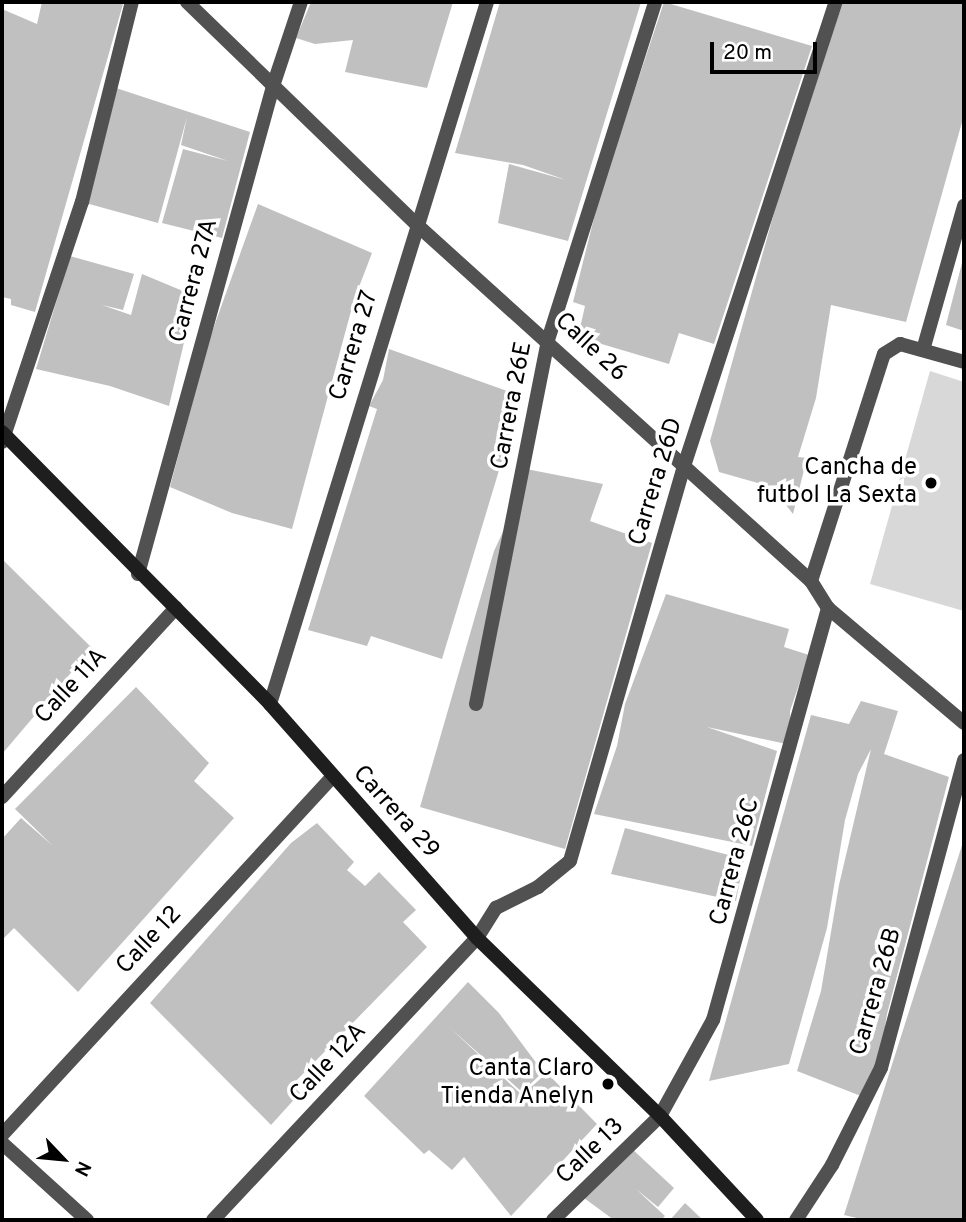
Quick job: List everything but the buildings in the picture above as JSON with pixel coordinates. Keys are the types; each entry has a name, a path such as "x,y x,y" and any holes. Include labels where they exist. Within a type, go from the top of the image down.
{"street":[{"path":"3,437 82,202 132,2"},
{"name":"Calle 26","path":"187,2 274,83 416,224 548,340 811,581 828,608 964,723"},
{"name":"Carrera 27A","path":"138,574 274,83 301,2"},
{"name":"Carrera 27","path":"270,704 486,2"},
{"name":"Carrera 26E","path":"476,704 548,340 655,2"},
{"name":"Carrera 26D","path":"477,938 496,908 538,887 570,861 684,467 836,2"},
{"path":"923,350 964,206"},
{"path":"811,581 884,354 900,344 964,362"},
{"name":"Carrera 29","path":"3,437 270,704 477,938 660,1116 758,1220"},
{"name":"Calle 11A","path":"2,797 176,608"},
{"name":"Carrera 26C","path":"660,1116 713,1020 726,985 828,608"},
{"name":"Carrera 26B","path":"796,1220 832,1165 881,1068 964,760"},
{"name":"Calle 12","path":"2,1135 332,777"},
{"name":"Calle 12A","path":"213,1220 477,938"},
{"name":"Calle 13","path":"553,1220 660,1116"},
{"path":"2,1143 87,1220"}],"shaded area":[{"name":"Cancha de futbol La Sexta","path":"930,371 964,382 964,611 870,584"}],"place":[{"name":"Cancha de futbol La Sexta","path":"931,483"},
{"name":"Canta Claro Tienda Anelyn","path":"608,1084"}]}
